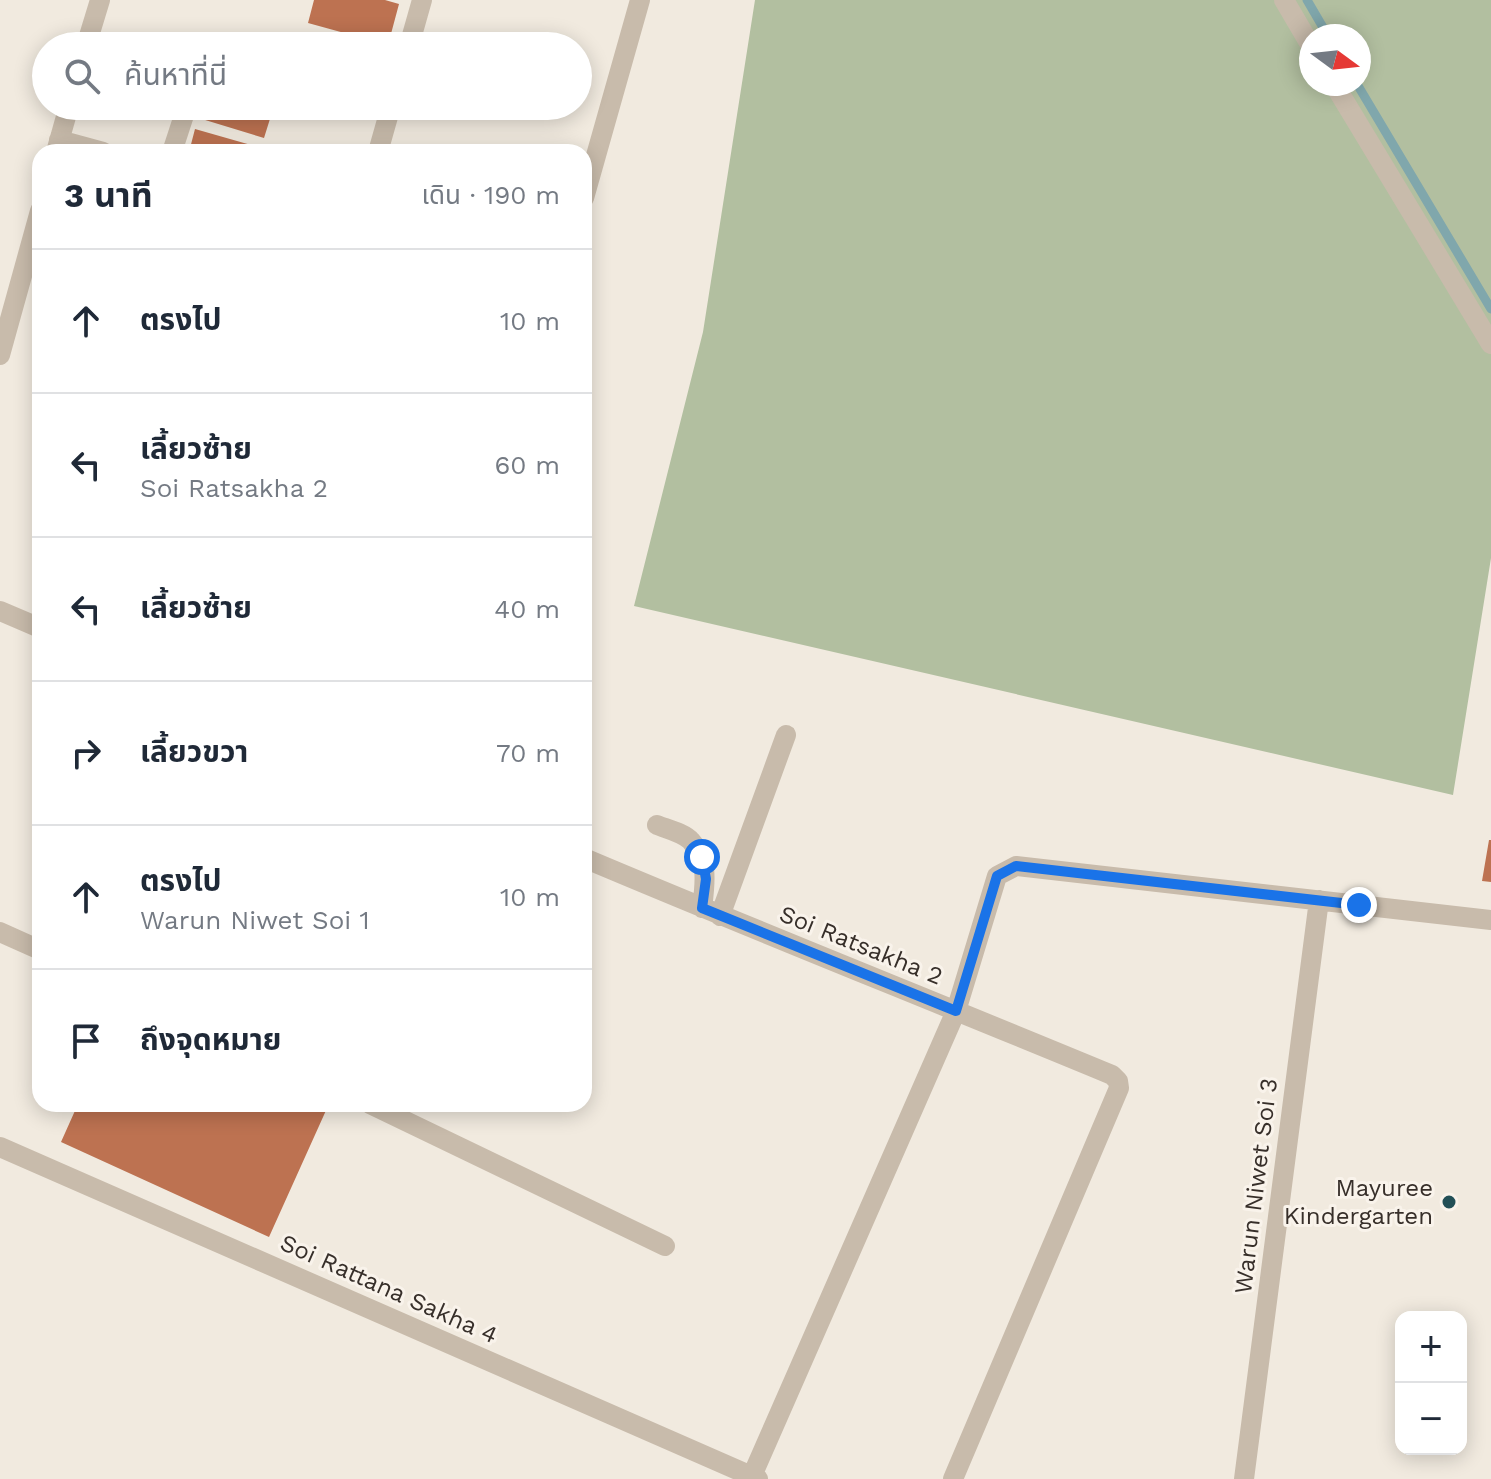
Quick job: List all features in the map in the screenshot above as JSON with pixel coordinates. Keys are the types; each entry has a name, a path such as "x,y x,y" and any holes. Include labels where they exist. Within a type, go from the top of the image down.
{"street":[{"path":"90,32 100,0"},
{"path":"413,32 422,0"},
{"path":"592,170 640,0"},
{"path":"1284,0 1299,26"},
{"path":"1341,96 1491,344"},
{"path":"59,144 65,120"},
{"path":"175,144 182,120"},
{"path":"380,144 387,120"},
{"path":"0,355 32,240"},
{"path":"0,611 32,625"},
{"path":"711,912 786,735"},
{"path":"657,825 690,839 702,857 711,912"},
{"name":"Soi Ratsakha 2","path":"592,861 1112,1075 1118,1081 1119,1088 953,1479"},
{"path":"755,1478 956,1011 997,876 1016,866 1491,920"},
{"name":"Warun Niwet Soi 3","path":"1244,1479 1319,900"},
{"path":"0,932 32,946"},
{"path":"387,1112 665,1246"},
{"name":"Soi Rattana Sakha 4","path":"0,1147 755,1478"}],"green space":[{"path":"755,0 1491,0 1491,558 1453,795 634,606 703,332"}],"building":[{"path":"314,0 385,0 399,4 391,32 341,32 308,23"},
{"path":"205,120 270,120 264,138"},
{"path":"195,129 248,144 191,144"},
{"path":"1491,840 1491,882 1482,881"},
{"path":"74,1112 325,1112 269,1237 61,1142"}],"waterway":[{"path":"1307,0 1321,24"},
{"path":"1364,96 1491,309"}],"place":[{"name":"Mayuree Kindergarten","path":"1449,1202"}],"route":[{"path":"702,857 706,879 702,908 956,1011 997,876 1016,866 1359,905"}]}
